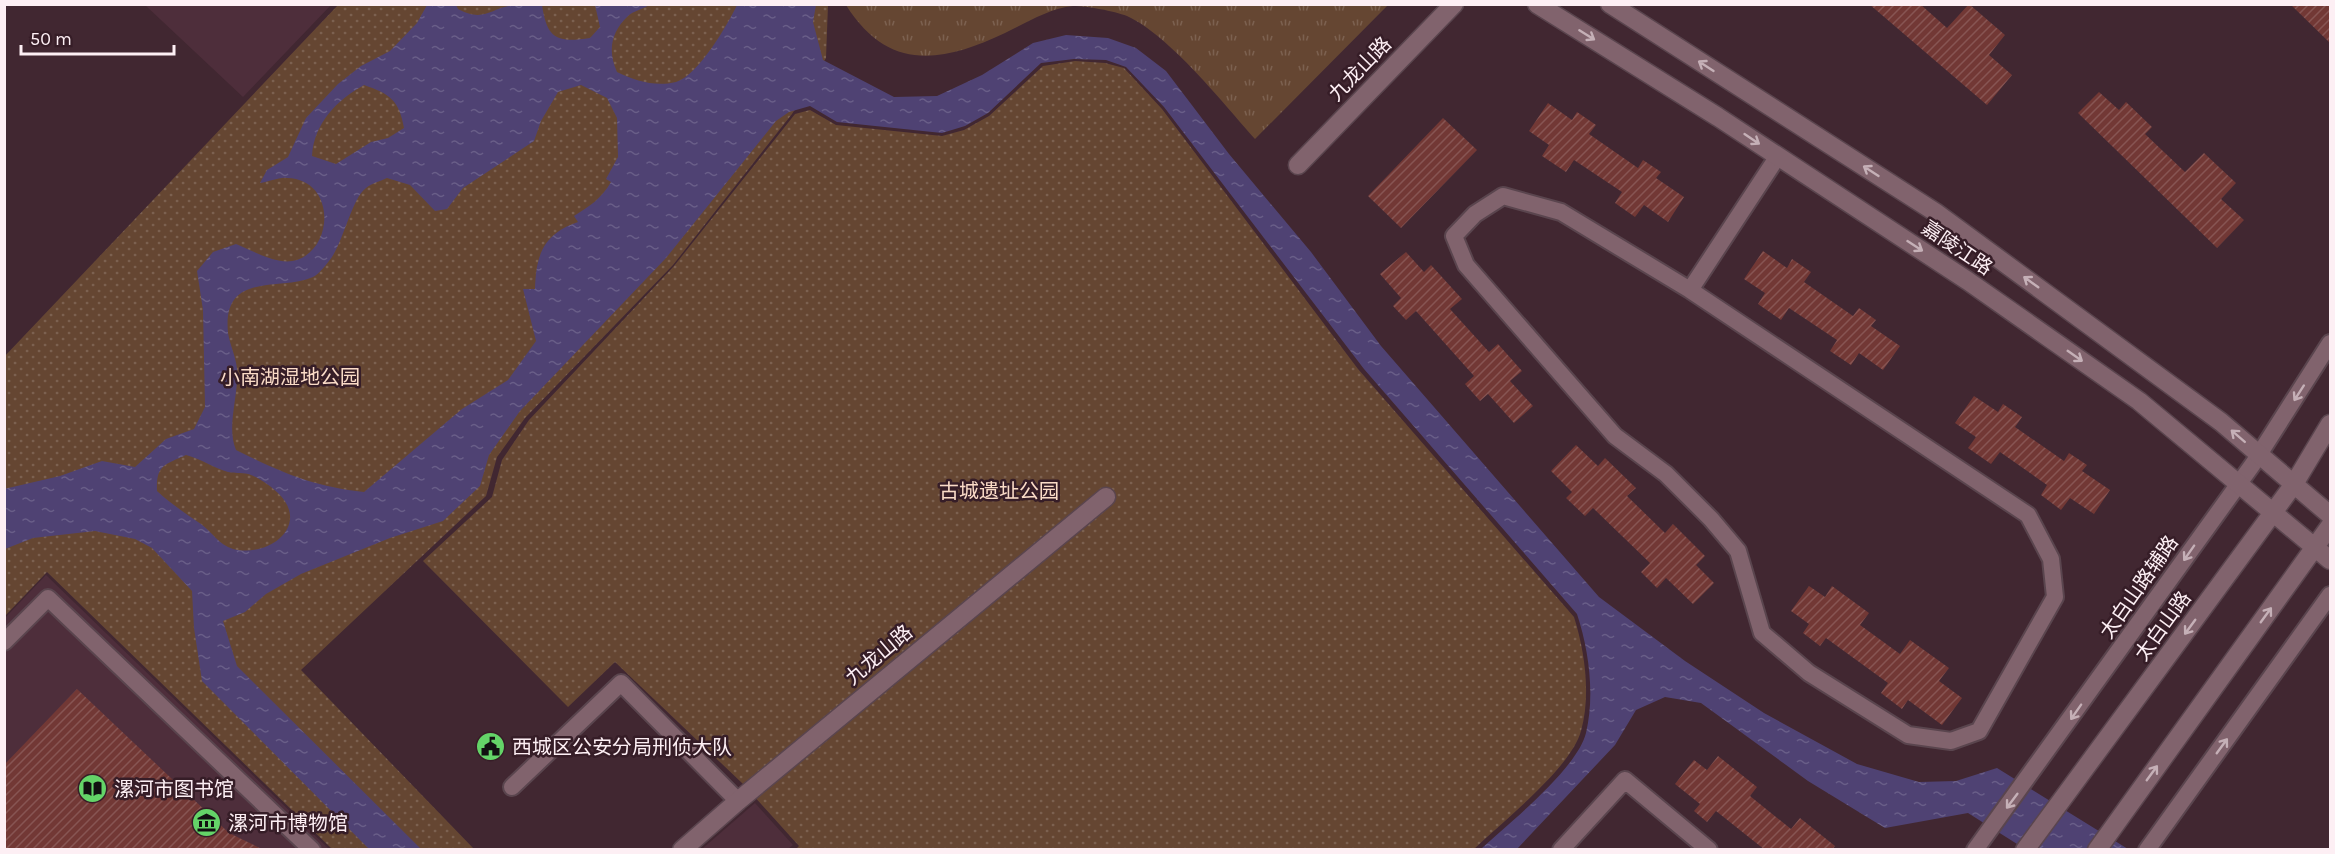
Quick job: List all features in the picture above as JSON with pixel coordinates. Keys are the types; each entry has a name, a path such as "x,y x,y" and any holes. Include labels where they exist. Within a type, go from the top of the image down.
{"street":[{"name":"九龙山路","path":"1298,165 1454,4"},
{"name":"嘉陵江路","path":"1537,4 1778,156 1968,281 2139,401 2331,560"},
{"name":"嘉陵江路","path":"1610,4 1935,212 2221,422 2331,515"},
{"path":"1690,290 1778,156"},
{"path":"1503,196 1561,212 1690,290 2028,515 2051,559 2055,597 1979,731 1951,741 1908,735 1809,673 1762,633 1738,551 1711,519 1666,474 1615,436 1466,265 1454,236 1475,214 1503,196"},
{"name":"太白山路辅路","path":"1975,849 2038,766 2238,484 2331,344"},
{"name":"太白山路","path":"2025,849 2071,791 2294,484 2331,424"},
{"name":"九龙山路","path":"682,849 1106,496"},
{"path":"2097,849 2331,526"},
{"path":"2149,847 2331,596"},
{"path":"4,642 48,598 312,849"},
{"path":"512,787 621,683 738,801"},
{"path":"1570,847 1625,780 1709,849"}],"shaded area":[{"path":"145,5 331,5 243,97"},
{"path":"46,575 329,849 5,849 4,619"},
{"path":"755,803 793,845 788,849 702,849"}],"green space":[{"name":"小南湖湿地公园","path":"338,5 828,5 826,58 792,114 673,265 525,418 497,457 486,496 301,670 474,849 332,849 47,572 5,616 4,357"},
{"path":"846,5 1388,5 1255,139 1178,54 1143,25 1122,14 1086,7 1064,7 959,51 938,55 918,55 898,51 880,42 862,27"},
{"name":"古城遗址公园","path":"1075,61 1105,63 1124,68 1162,109 1358,369 1574,617 1581,645 1586,688 1584,717 1575,746 1534,794 1474,849 796,849 799,846 742,783 615,662 568,707 423,561 492,497 502,460 529,420 674,266 795,114 810,110 836,125 942,136 964,130 989,116 1043,66"}],"water":[{"path":"516,4 542,5 551,32 562,39 569,40 590,38 600,27 595,5 649,5 630,14 617,29 612,43 612,57 617,72 638,80 661,84 676,82 694,70 727,24 737,5 816,5 813,22 823,60 894,97 937,96 982,75 1033,43 1066,35 1108,38 1136,48 1166,71 1229,154 1311,252 1381,346 1599,597 1685,661 1764,713 1857,764 1919,782 1956,781 1997,768 2128,849 2025,849 1968,813 1885,828 1808,781 1701,703 1665,697 1636,710 1615,745 1517,849 1481,849 1556,779 1570,763 1586,733 1590,703 1589,673 1585,642 1577,614 1364,369 1164,107 1126,67 1106,60 1074,59 1041,63 988,113 965,126 942,133 837,122 810,106 789,112 776,121 666,258 520,411 489,455 480,486 443,521 390,538 301,574 266,594 245,612 223,621 237,666 421,849 369,849 202,681 194,628 192,591 152,548 135,539 95,531 33,538 5,549 4,489 60,476 102,461 135,467 166,439 194,429 205,407 203,310 197,271 213,252 236,244 282,261 297,260 309,253 318,242 323,229 324,215 321,201 314,189 303,181 287,178 260,183 267,170 288,157 306,118 338,84 361,66 390,51 417,23 427,5 456,5 458,9 467,13 481,15","holes":["364,85 392,99 402,118 404,128 388,138 371,142 336,164 312,156 317,133 322,123 336,105","581,85 607,98 617,118 618,157 606,179 611,182 599,198 574,216 578,222 557,233 544,247 537,266 535,289 523,289 536,341 508,380 462,409 364,492 313,482 236,450 232,421 237,369 228,333 229,313 234,300 243,292 256,287 299,281 317,274 334,254 361,194 374,183 387,178 410,185 435,211 447,209 463,188 534,141 541,121 558,92","186,455 228,472 258,478 278,493 287,505 290,517 288,527 272,544 260,549 233,549 224,545 201,524 157,491 158,476 167,464"]}],"building":[{"path":"1869,4 1920,4 1947,28 1969,4 2005,35 1989,55 2012,75 1987,105"},
{"path":"2290,4 2330,4 2330,43"},
{"path":"2099,92 2119,110 2126,102 2152,127 2145,134 2185,172 2204,153 2236,183 2221,199 2244,220 2217,248 2078,113"},
{"path":"1548,103 1572,120 1577,112 1596,125 1589,134 1638,168 1643,160 1661,172 1656,178 1684,197 1668,222 1644,205 1635,217 1615,203 1622,192 1574,160 1566,172 1542,156 1549,145 1529,131"},
{"path":"1443,118 1477,150 1401,228 1368,196"},
{"path":"1763,251 1787,268 1792,259 1811,272 1804,282 1853,316 1859,308 1876,320 1871,326 1900,346 1883,370 1859,353 1851,365 1830,351 1837,340 1789,308 1781,320 1758,304 1765,293 1744,279"},
{"path":"1406,252 1424,272 1431,265 1462,299 1450,309 1489,352 1498,344 1522,371 1510,381 1533,406 1514,423 1488,394 1480,401 1465,384 1474,376 1416,311 1406,320 1393,306 1401,298 1380,274"},
{"path":"1974,396 1998,412 2003,404 2022,417 2015,427 2064,461 2069,453 2087,465 2082,471 2110,490 2094,514 2070,498 2061,510 2041,495 2047,485 2000,452 1991,464 1968,448 1976,437 1955,423"},
{"path":"1576,445 1598,466 1605,458 1636,488 1627,496 1665,533 1673,524 1705,556 1696,565 1714,583 1693,604 1666,578 1657,588 1641,572 1650,563 1593,508 1585,516 1566,498 1572,492 1551,471"},
{"path":"1809,586 1825,597 1832,586 1869,613 1860,625 1900,654 1910,640 1949,668 1939,681 1962,698 1942,725 1908,700 1902,709 1881,693 1888,683 1826,638 1820,646 1803,633 1809,624 1791,611"},
{"name":"漯河市图书馆","path":"77,689 229,833 264,850 4,850 4,765"},
{"path":"1718,756 1757,787 1750,796 1791,829 1800,818 1835,846 1832,850 1765,850 1716,811 1707,822 1694,811 1700,804 1675,784 1694,760 1707,770"}],"place":[{"name":"西城区公安分局刑侦大队","path":"491,747"},
{"name":"漯河市图书馆","path":"93,789"},
{"name":"漯河市博物馆","path":"207,823"}]}
